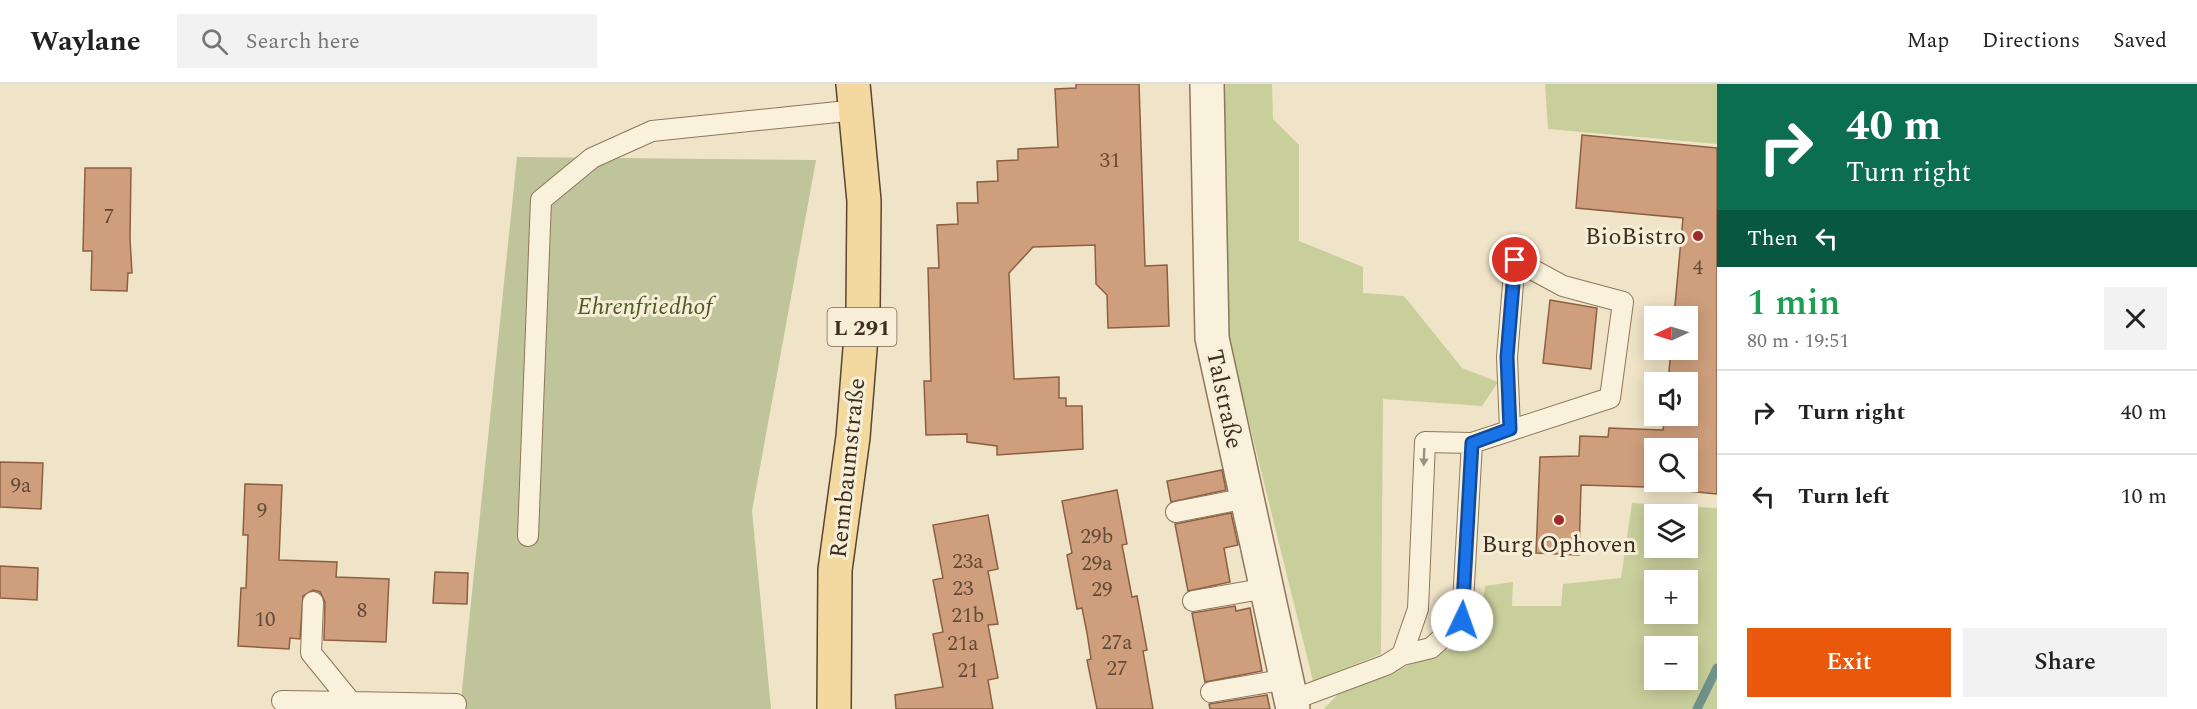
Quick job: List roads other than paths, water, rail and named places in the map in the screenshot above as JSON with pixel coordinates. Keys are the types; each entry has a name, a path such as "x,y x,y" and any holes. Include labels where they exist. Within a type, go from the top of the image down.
{"main road":[{"name":"Rennbaumstraße","path":"834,709 835,570 853,437 863,311 864,201 855,97"}],"street":[{"name":"Talstraße","path":"1207,84 1212,338 1290,696"}],"lane":[{"path":"528,536 540,200 592,158 652,131 855,97"},
{"path":"1402,655 1418,609 1425,442 1472,443 1610,398 1623,302 1563,286 1515,260 1507,357 1510,429"},
{"path":"1211,692 1290,696 1386,665 1402,655 1431,648 1462,620 1472,443"},
{"path":"1176,512 1247,498"},
{"path":"1193,601 1267,588"},
{"path":"313,602 311,653 351,702"},
{"path":"282,701 456,704 455,709"}],"waterway":[{"path":"1697,709 1717,668"}],"place":[{"name":"BioBistro","path":"1698,236"},
{"name":"Burg Ophoven","path":"1559,520"}],"park label":[{"name":"Ehrenfriedhof","path":"645,306"}]}
